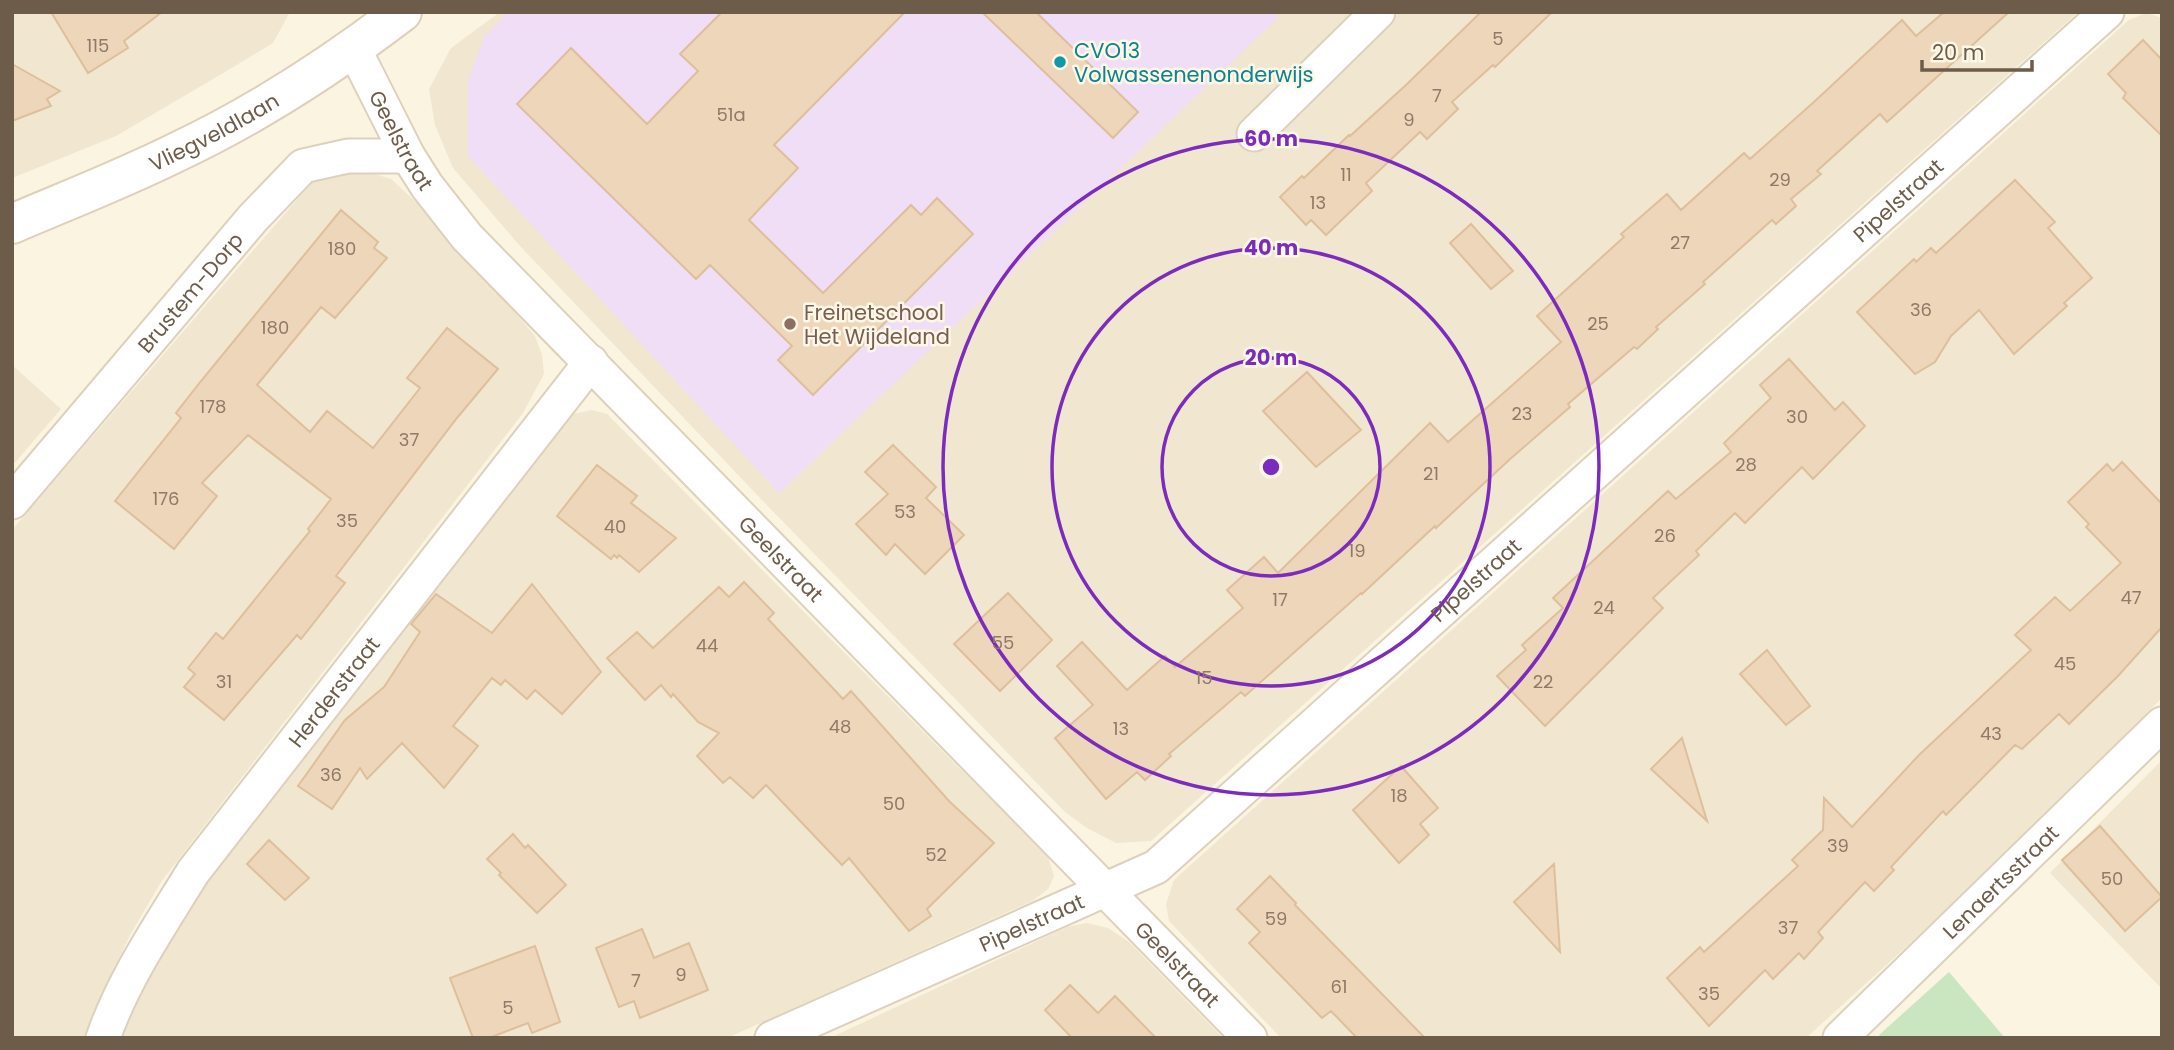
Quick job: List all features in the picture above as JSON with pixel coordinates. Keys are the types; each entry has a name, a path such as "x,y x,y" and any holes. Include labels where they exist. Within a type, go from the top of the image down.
{"main road":[{"name":"Vliegveldlaan","path":"12,224 180,151 259,108 374,26"}],"street":[{"path":"1254,134 1378,12"},
{"name":"Pipelstraat","path":"772,1038 1156,867 2107,12"},
{"name":"Geelstraat","path":"374,26 408,156 427,186 467,237 1250,1038"},
{"name":"Brustem-Dorp","path":"12,502 253,218 303,166 348,156 408,156"},
{"name":"Herderstraat","path":"103,1038 115,1004 193,872 591,362"},
{"name":"Lenaertsstraat","path":"1840,1038 2162,724"}],"shaded area":[{"path":"12,12 290,12 273,43 235,66 116,136 12,178"},
{"path":"500,12 2078,12 1151,841 1116,843 1087,828 1065,812 520,246 453,168 435,125 429,89 451,48"},
{"name":"Freinetschool Het Wijdeland","path":"508,12 1272,12 1278,18 779,493 468,156 468,81 484,37"},
{"path":"2146,13 2162,18 2162,698 1928,927 1806,1038 1281,1038 1169,921 1166,904 1174,880 2129,20"},
{"path":"368,172 391,179 432,217 535,336 542,355 544,374 523,413 161,882 130,935 103,992 86,1038 12,1038 12,530 313,181 339,173"},
{"path":"12,365 61,409 12,466"},
{"path":"592,410 607,414 1048,857 1054,876 1048,889 1032,901 727,1038 116,1038 157,951 224,857 573,414"},
{"path":"2162,760 2162,989 2050,873"},
{"path":"1087,923 1108,928 1129,942 1223,1038 830,1038 1067,927"}],"green space":[{"path":"1949,972 2005,1038 1882,1038 1879,1035"}],"building":[{"path":"51,12 162,12 124,41 128,48 88,73"},
{"path":"722,12 905,12 774,145 798,168 749,220 823,293 911,205 921,215 937,198 973,234 813,395 778,360 792,346 710,265 696,279 517,104 571,48 647,124 698,71 680,54"},
{"name":"CVO13 Volwassenenonderwijs","path":"982,12 1036,12 1138,112 1113,138"},
{"path":"1481,12 1552,12 1495,67 1493,65 1452,102 1458,109 1427,139 1420,132 1366,183 1372,191 1326,235 1311,220 1306,225 1280,197 1406,85"},
{"path":"1944,12 2009,12 1887,122 1880,114 1817,171 1821,174 1791,199 1796,206 1776,224 1772,220 1703,282 1705,284 1656,327 1658,329 1637,349 1634,347 1568,404 1570,407 1245,696 1241,692 1169,754 1171,756 1145,780 1137,772 1106,799 1055,738 1093,705 1057,666 1082,642 1127,690 1165,656 1175,667 1243,608 1227,590 1264,557 1278,573 1430,423 1448,442 1561,342 1537,316 1624,237 1621,234 1667,194 1681,210 1744,153 1750,159 1902,20 1916,36"},
{"path":"2143,40 2162,60 2162,136 2123,98 2126,93 2108,74"},
{"path":"12,64 60,91 47,99 51,106 12,121"},
{"path":"2015,180 2055,222 2048,228 2092,278 2064,303 2067,306 2014,354 1979,310 1951,336 1935,362 1915,374 1857,312 1914,259 1916,262 1931,248 1936,253"},
{"path":"341,210 378,242 374,248 387,258 335,318 321,307 257,385 310,432 327,411 373,448 420,388 407,378 447,328 498,369 336,576 345,583 301,639 297,635 224,720 184,687 195,674 188,668 216,633 223,639 310,531 308,529 331,499 248,435 202,483 217,496 174,549 115,501 181,418 176,413"},
{"path":"1471,224 1513,271 1491,289 1450,243"},
{"path":"1789,359 1835,410 1843,402 1865,426 1813,479 1802,467 1745,523 1735,513 1696,551 1699,555 1653,598 1663,608 1545,726 1497,676 1526,650 1522,645 1563,608 1553,598 1668,491 1676,499 1731,452 1724,443 1771,398 1760,385"},
{"path":"1307,372 1361,430 1316,467 1263,411"},
{"path":"893,445 936,487 926,498 964,535 925,574 895,544 886,555 856,524 888,494 865,472"},
{"path":"2122,462 2162,504 2162,627 2118,676 2069,724 2059,714 2022,749 2015,745 1946,815 1943,811 1891,867 1894,870 1874,891 1865,882 1818,932 1823,938 1804,959 1799,953 1773,979 1765,970 1709,1026 1667,978 1700,947 1704,952 1798,866 1792,860 1823,830 1824,798 1852,827 1919,755 2031,650 2015,635 2055,597 2070,611 2121,563 2086,527 2089,524 2068,502 2107,464 2113,471"},
{"path":"597,465 637,496 631,503 676,538 639,572 619,555 617,558 614,555 611,559 557,516"},
{"path":"744,582 774,613 768,619 843,699 851,691 949,801 994,843 927,909 931,916 909,931 849,858 842,865 766,785 753,798 730,777 723,783 697,756 719,733 698,722 673,694 671,697 661,685 645,700 607,658 637,632 653,648 719,587 729,597"},
{"path":"532,584 601,672 562,714 535,690 527,699 505,680 501,685 492,678 453,726 478,746 444,788 402,743 367,779 360,768 332,809 298,786 345,720 384,687 420,632 411,624 436,594 492,633"},
{"path":"1008,593 1052,640 1000,691 954,644"},
{"path":"1767,650 1810,706 1786,725 1740,674"},
{"path":"1682,738 1707,821 1651,769"},
{"path":"1401,766 1438,808 1420,824 1429,835 1399,863 1353,810"},
{"path":"2100,826 2162,897 2125,931 2062,860"},
{"path":"513,834 525,848 528,845 566,885 537,913 487,859"},
{"path":"269,840 309,878 285,900 247,864"},
{"path":"1554,864 1560,952 1514,902"},
{"path":"1270,876 1425,1038 1357,1038 1331,1011 1322,1018 1249,943 1260,932 1237,909"},
{"path":"642,929 654,958 689,943 708,990 640,1018 634,1001 619,1007 596,948"},
{"path":"535,946 560,1022 532,1033 528,1023 489,1038 473,1038 450,978"},
{"path":"1070,985 1098,1013 1115,996 1156,1038 1072,1038 1045,1010"}],"place":[{"name":"CVO13 Volwassenenonderwijs","path":"1060,62"},
{"name":"Freinetschool Het Wijdeland","path":"790,324"}]}
